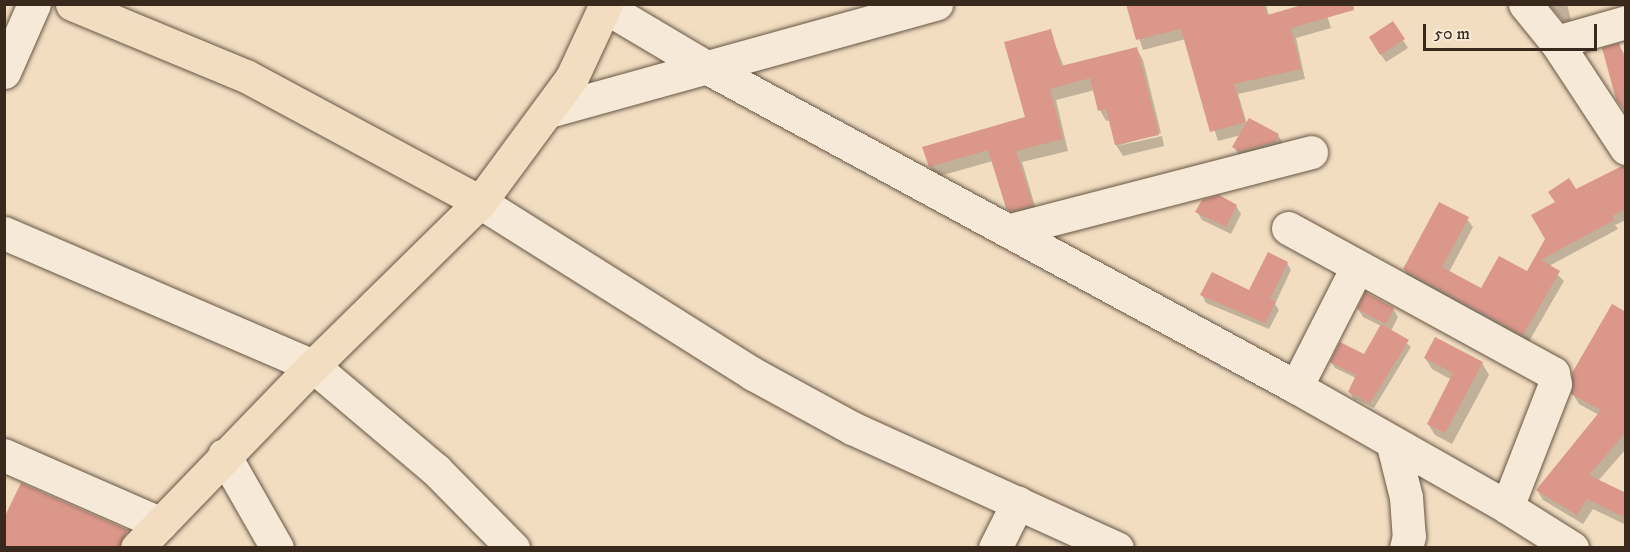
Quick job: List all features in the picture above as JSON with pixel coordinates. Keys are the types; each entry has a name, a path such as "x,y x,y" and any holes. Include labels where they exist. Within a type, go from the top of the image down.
{"main road":[{"path":"72,4 246,76 480,202"},
{"path":"144,541 224,455 480,202 572,77 605,6"}],"street":[{"path":"4,72 34,4"},
{"path":"549,111 936,4"},
{"path":"1526,4 1556,42 1626,148"},
{"path":"605,6 706,67 1296,387 1393,445 1507,507 1572,548"},
{"path":"1556,42 1626,22"},
{"path":"1010,230 1311,152"},
{"path":"480,202 763,379 852,428 1117,548"},
{"path":"1288,228 1356,269 1553,373 1555,384 1507,507"},
{"path":"4,233 313,366 436,470 513,548"},
{"path":"1296,387 1356,269"},
{"path":"1393,445 1406,497 1409,536 1406,548"},
{"path":"4,455 144,541"},
{"path":"224,455 277,548"},
{"path":"995,548 1018,502"}],"building":[{"path":"1126,4 1264,4 1267,15 1305,4 1353,4 1354,10 1291,28 1301,69 1234,84 1245,122 1210,132 1181,29 1136,40"},
{"path":"1393,21 1405,39 1380,55 1369,37"},
{"path":"1051,29 1061,66 1137,47 1159,135 1115,145 1106,109 1098,111 1090,78 1050,89 1063,139 1016,151 1033,205 1010,211 1006,208 988,150 929,167 922,147 1025,117 1004,42"},
{"path":"1619,43 1626,65 1625,112 1616,99 1602,48"},
{"path":"1249,118 1279,134 1275,142 1239,151 1232,147"},
{"path":"1626,166 1626,209 1612,216 1614,220 1541,260 1560,271 1523,335 1403,269 1439,202 1469,217 1442,267 1481,288 1499,256 1527,271 1545,239 1531,215 1555,202 1548,192 1569,178 1576,189"},
{"path":"1219,195 1237,205 1226,227 1195,212 1202,200"},
{"path":"1268,252 1288,262 1270,299 1276,302 1265,323 1200,295 1212,272 1249,290"},
{"path":"1365,292 1394,308 1386,324 1357,309"},
{"path":"1612,304 1626,312 1626,432 1589,475 1626,493 1626,518 1587,499 1577,515 1536,490 1601,410 1571,394 1572,373"},
{"path":"1381,324 1409,340 1370,403 1348,392 1356,375 1330,362 1340,342 1364,354"},
{"path":"1435,337 1483,362 1445,433 1427,424 1453,373 1424,358"},
{"path":"21,483 128,530 119,548 4,548 4,518"}]}
